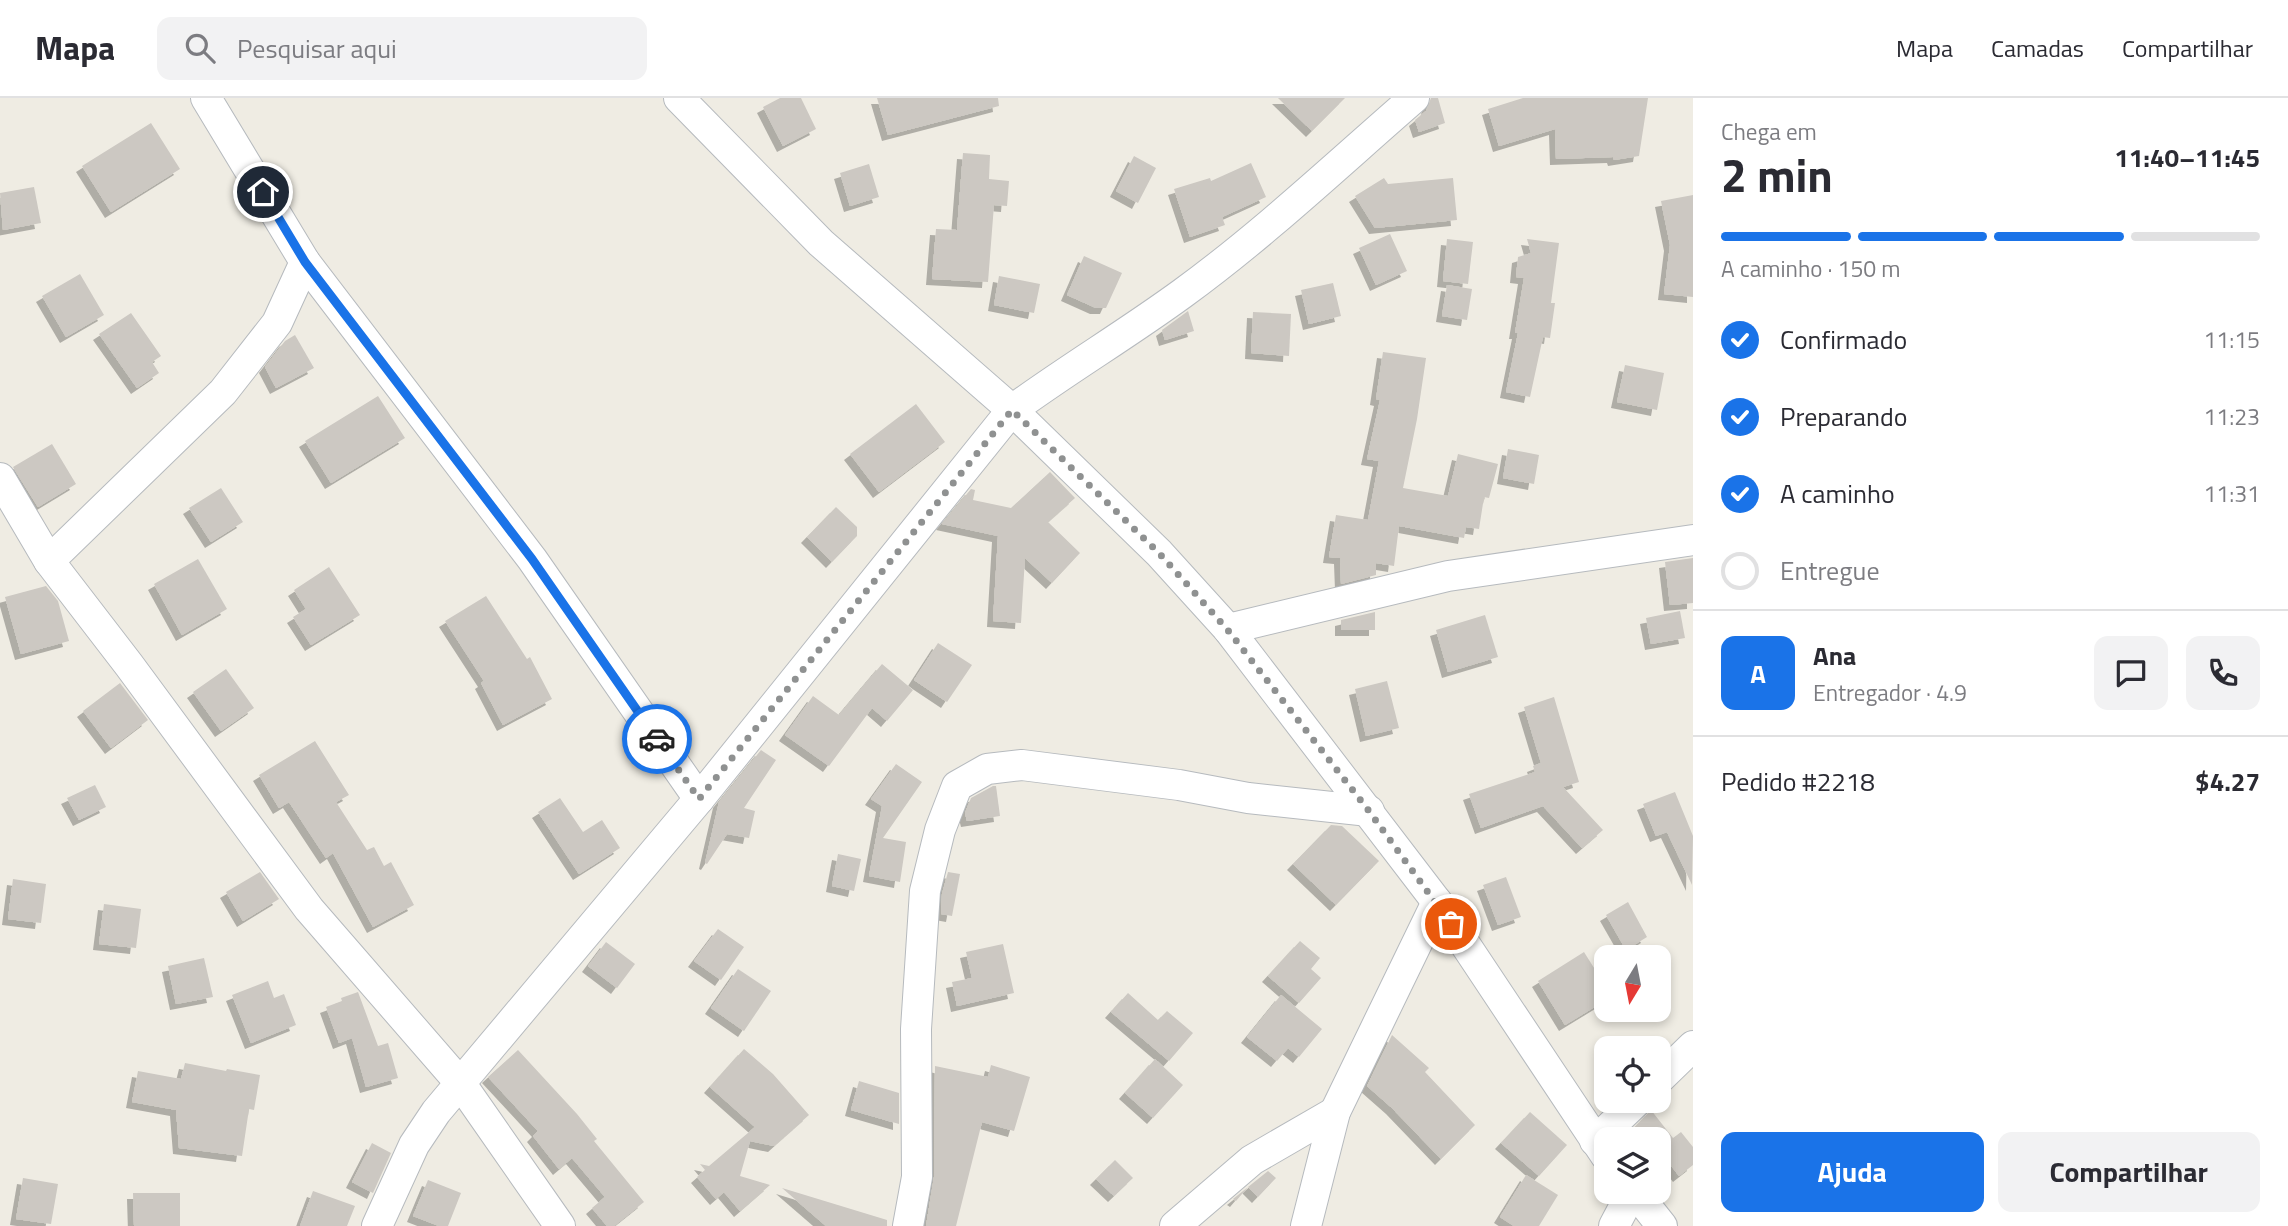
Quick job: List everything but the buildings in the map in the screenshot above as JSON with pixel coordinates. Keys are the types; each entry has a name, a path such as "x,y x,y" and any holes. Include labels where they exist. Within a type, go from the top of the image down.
{"street":[{"path":"206,98 305,262 532,559 699,799"},
{"path":"680,98 821,243 1012,410 1159,553 1227,629 1437,902 1594,1138"},
{"path":"377,1226 414,1146 436,1112 699,799 1012,410 1062,373 1182,293 1252,239 1414,98"},
{"path":"49,561 223,392 277,323 305,262"},
{"path":"0,478 49,561 309,909 461,1084 560,1226"},
{"path":"1227,629 1448,576 1692,539"},
{"path":"908,1226 917,1177 916,1029 925,891 940,830 957,786 988,769 1022,765 1179,785 1248,798 1369,811"},
{"path":"1306,1226 1335,1112 1437,902"},
{"path":"1671,1067 1693,1046"},
{"path":"1175,1226 1252,1160 1335,1112"},
{"path":"1617,1127 1628,1113"},
{"path":"1614,1226 1626,1204"},
{"path":"1643,1204 1662,1226"}],"way so far":[{"path":"657,739 699,799 1012,410 1159,553 1227,629 1369,811 1451,924"}],"route":[{"path":"263,192 305,262 532,559 657,739"}]}
